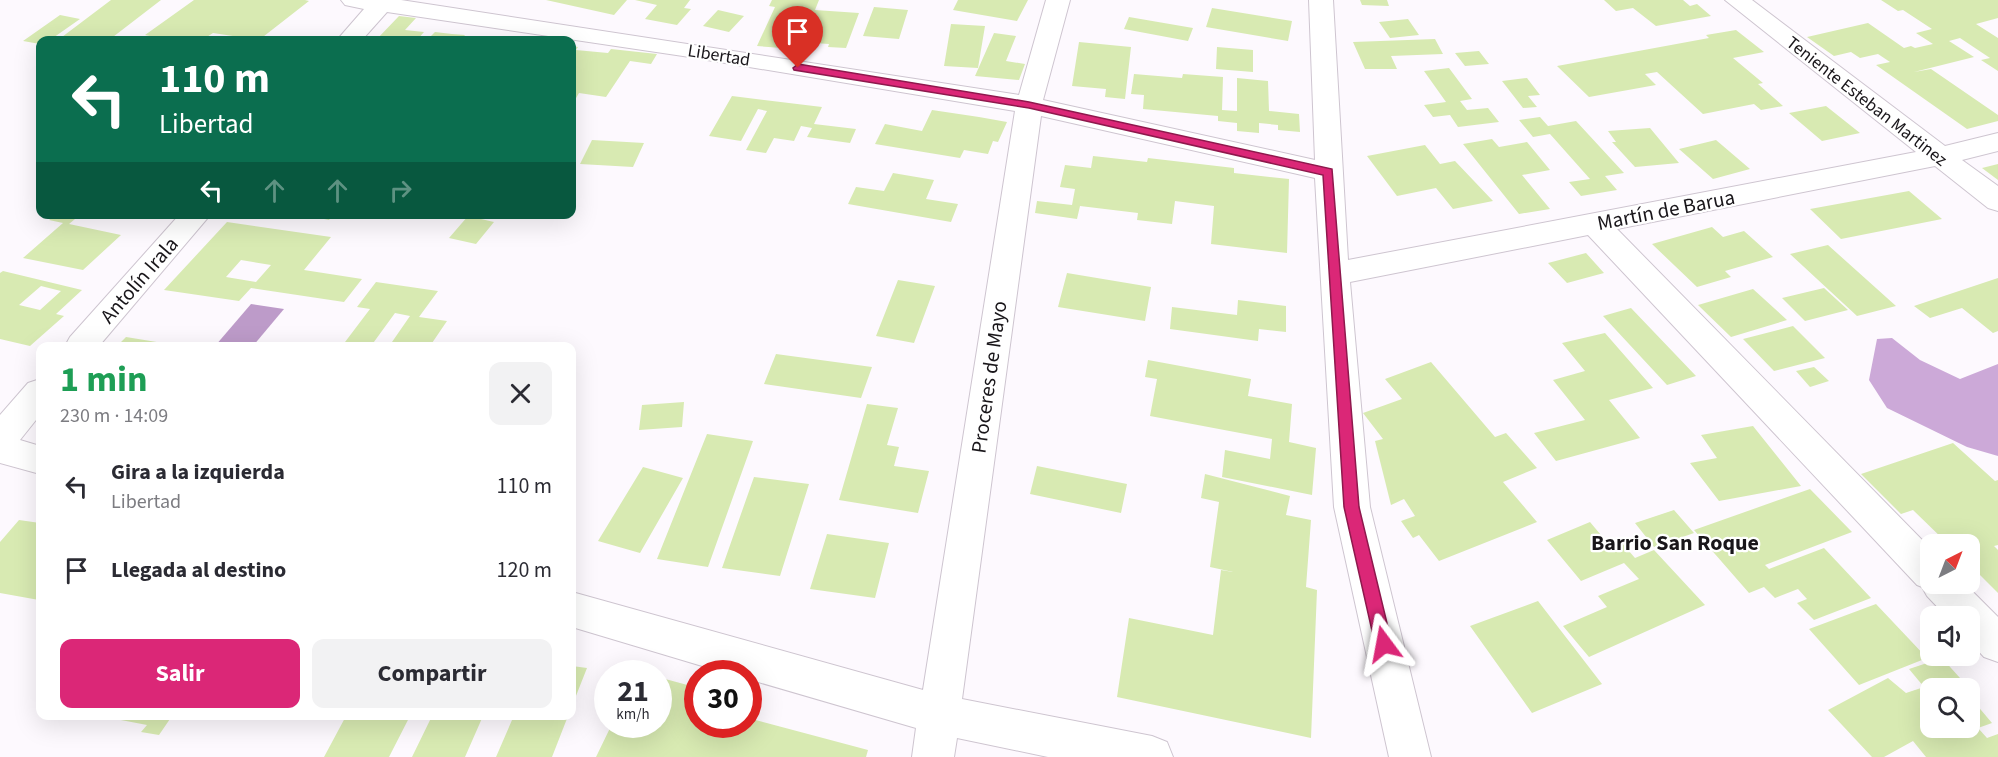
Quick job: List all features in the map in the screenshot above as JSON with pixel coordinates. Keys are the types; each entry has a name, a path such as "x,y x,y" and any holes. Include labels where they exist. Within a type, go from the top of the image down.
{"street":[{"name":"Libertad","path":"353,0 383,2 1029,105 1328,172"},
{"name":"Proceres de Mayo","path":"933,757 1029,105 1058,0"},
{"path":"1321,0 1334,274 1352,507 1410,757"},
{"name":"Teniente Esteban Martinez","path":"1737,0 1937,157 1998,201"},
{"path":"353,36 383,2"},
{"name":"Martín de Barua","path":"1334,274 1937,157 1998,142"},
{"name":"Antolín Irala","path":"85,342 193,219"},
{"path":"1595,224 1920,563"},
{"path":"0,439 36,397"},
{"path":"0,449 36,459"},
{"path":"1950,594 1998,644"},
{"path":"576,611 940,715 1152,757"}],"shaded area":[{"path":"251,304 284,309 256,342 218,342"},
{"path":"1892,338 1920,360 1960,379 1998,364 1998,456 1967,447 1887,408 1869,380 1877,339"}],"building":[{"path":"111,0 161,0 114,36 63,36"},
{"path":"194,0 309,1 264,36 233,36 213,33 208,36 145,35"},
{"path":"546,0 627,0 614,15"},
{"path":"635,0 690,0 684,8 691,9 677,25 645,19 657,5"},
{"path":"772,0 819,0 815,10 859,13 846,48 828,47 829,44 814,43 815,40 798,39 794,49 757,46 775,7 769,6"},
{"path":"958,0 1028,0 1017,21 953,10"},
{"path":"1360,0 1387,0 1389,6 1362,5"},
{"path":"1604,0 1683,0 1690,6 1697,4 1711,16 1656,26 1633,8 1616,11"},
{"path":"1881,0 1998,0 1998,18 1976,24 1998,38 1998,71 1981,60 1990,58 1960,38 1949,41 1974,57 1914,72 1931,69 1998,115 1998,121 1967,129 1876,65 1890,62 1878,54 1860,58 1851,52 1834,56 1807,37 1868,23 1904,48 1933,44 1916,33 1932,29 1903,10 1898,11"},
{"path":"874,7 908,10 899,39 863,36"},
{"path":"1212,8 1292,21 1288,41 1206,27"},
{"path":"718,10 744,16 729,32 703,26"},
{"path":"60,15 80,19 56,36 36,36 36,43 23,41"},
{"path":"399,16 416,18 405,30 424,32 420,36 380,36"},
{"path":"1129,17 1193,28 1188,41 1124,29"},
{"path":"1408,19 1419,35 1390,38 1379,22"},
{"path":"951,24 985,26 978,68 944,66"},
{"path":"1736,30 1764,52 1733,58 1763,83 1758,84 1783,106 1761,110 1754,104 1703,114 1657,72 1645,74 1656,85 1589,97 1557,66 1709,38 1706,35"},
{"path":"435,32 465,35 464,36 431,36"},
{"path":"994,33 1016,36 1006,61 1025,64 1019,80 975,76"},
{"path":"1435,39 1443,54 1391,56 1397,69 1365,69 1353,42"},
{"path":"1079,42 1131,47 1125,99 1105,97 1106,89 1072,86"},
{"path":"1217,47 1253,50 1253,72 1216,69"},
{"path":"611,49 657,54 651,64 630,61 606,97 579,93 576,98 576,50 608,53"},
{"path":"1479,51 1489,64 1465,66 1455,53"},
{"path":"1449,68 1472,99 1460,101 1467,110 1488,108 1499,122 1458,127 1450,115 1433,117 1424,105 1446,102 1424,71"},
{"path":"1134,74 1182,78 1183,74 1223,77 1222,110 1237,111 1237,78 1268,81 1269,111 1299,114 1300,132 1278,130 1278,125 1259,123 1259,133 1237,131 1237,123 1218,121 1218,116 1143,109 1144,95 1131,94"},
{"path":"1527,78 1540,95 1528,96 1537,107 1523,108 1502,81"},
{"path":"732,96 822,107 814,124 856,129 850,143 807,137 812,128 801,126 794,141 774,138 766,153 746,150 767,111 758,109 741,141 709,136"},
{"path":"1826,106 1860,133 1822,141 1789,113"},
{"path":"932,110 1007,122 998,142 993,141 988,154 964,150 960,158 875,144 885,124 922,131"},
{"path":"1540,117 1548,126 1576,121 1624,173 1605,176 1617,190 1581,196 1569,182 1590,179 1550,134 1533,137 1519,120"},
{"path":"1650,128 1679,163 1635,167 1612,142 1616,142 1608,131"},
{"path":"1492,139 1499,147 1527,142 1550,170 1522,175 1550,209 1519,214 1463,144"},
{"path":"592,140 644,143 633,167 580,164"},
{"path":"1716,140 1750,169 1713,179 1679,149"},
{"path":"1425,145 1440,164 1455,161 1493,201 1453,209 1436,188 1397,196 1367,156"},
{"path":"1093,156 1147,162 1148,158 1234,168 1234,173 1289,179 1287,253 1211,244 1214,206 1175,201 1172,224 1137,220 1138,213 1080,206 1077,219 1035,213 1037,201 1072,205 1075,189 1060,187 1065,165 1091,168"},
{"path":"1998,164 1998,180 1982,168"},
{"path":"893,173 934,180 926,199 958,204 951,222 848,204 856,187 884,191"},
{"path":"1909,191 1942,219 1841,239 1810,209"},
{"path":"75,219 69,224 121,235 83,270 23,258 63,223 49,220"},
{"path":"465,219 494,222 476,244 449,238"},
{"path":"227,222 331,237 304,270 362,279 344,302 251,288 239,301 164,290","holes":["241,260 271,265 256,282 226,277"]},
{"path":"1712,227 1723,237 1744,231 1773,257 1725,271 1731,277 1697,287 1652,244"},
{"path":"1828,245 1896,306 1857,316 1790,254"},
{"path":"1586,253 1604,273 1567,283 1548,263"},
{"path":"3,271 82,290 56,314 64,316 30,346 0,339 0,273","holes":["41,286 61,291 40,310 19,305"]},
{"path":"1067,273 1151,287 1145,321 1058,307"},
{"path":"1998,278 1998,331 1993,333 1962,308 1930,318 1914,306"},
{"path":"898,280 935,286 914,343 876,336"},
{"path":"376,282 438,291 419,317 447,321 433,342 392,342 410,316 395,313 374,342 345,342 370,309 357,307"},
{"path":"1824,288 1848,310 1805,321 1782,298"},
{"path":"1753,289 1787,320 1731,337 1698,305"},
{"path":"1238,300 1286,306 1286,332 1259,329 1258,341 1170,329 1172,307 1237,315"},
{"path":"1631,308 1696,376 1667,385 1603,316"},
{"path":"1793,326 1825,358 1774,371 1743,339"},
{"path":"1605,333 1653,388 1609,400 1640,438 1556,461 1534,433 1585,420 1553,380 1585,371 1562,343"},
{"path":"126,337 157,342 121,342"},
{"path":"776,354 872,367 861,398 764,384"},
{"path":"1148,360 1251,379 1248,396 1292,404 1289,442 1316,448 1312,495 1222,477 1225,450 1270,459 1272,439 1150,416 1157,379 1145,377"},
{"path":"1431,362 1495,437 1506,433 1537,468 1503,482 1537,522 1439,561 1419,535 1413,538 1401,521 1415,516 1404,499 1391,505 1375,441 1383,439 1363,413 1402,399 1385,379"},
{"path":"1814,367 1829,381 1810,387 1796,371"},
{"path":"684,402 682,427 639,430 642,405"},
{"path":"867,404 898,408 887,445 899,447 894,466 929,471 918,513 839,500"},
{"path":"1753,426 1801,486 1719,501 1690,463 1717,458 1701,435"},
{"path":"707,434 753,441 708,567 657,559"},
{"path":"1953,443 1995,481 1998,480 1998,545 1994,546 1998,550 1998,593 1980,575 1980,534 1938,534 1913,510 1901,514 1861,474"},
{"path":"1037,466 1127,484 1121,513 1030,494"},
{"path":"643,467 683,478 640,553 598,541"},
{"path":"1205,474 1290,496 1286,515 1311,520 1306,587 1317,590 1311,738 1117,697 1129,618 1213,635 1221,570 1233,572 1210,567 1219,502 1201,498"},
{"path":"754,477 809,484 780,576 722,568"},
{"path":"1810,489 1852,532 1765,565 1769,569 1824,548 1871,598 1814,620 1797,603 1807,599 1798,589 1775,598 1764,587 1749,593 1694,530"},
{"path":"1674,510 1694,533 1654,547 1635,523"},
{"path":"19,520 36,522 36,599 0,593 0,542"},
{"path":"1590,522 1611,547 1621,542 1635,558 1654,550 1705,605 1589,657 1563,626 1607,607 1598,596 1639,579 1624,563 1581,581 1547,540"},
{"path":"827,534 889,543 875,598 810,589"},
{"path":"1538,601 1602,684 1532,713 1470,626"},
{"path":"1876,604 1920,651 1920,661 1859,685 1809,629"},
{"path":"1920,665 1949,666 1960,678 1920,678 1920,682 1909,669"},
{"path":"576,667 587,668 576,696"},
{"path":"1888,678 1906,693 1920,688 1920,738 1980,738 1980,730 1987,738 1998,734 1998,757 1926,757 1913,741 1884,757 1872,757 1828,710"},
{"path":"672,681 684,684 684,738 762,738 762,722 868,750 866,757 596,757 605,738 672,738"},
{"path":"1980,709 1992,723 1980,727"},
{"path":"121,720 169,720 159,735 141,732 147,725"},
{"path":"344,720 408,720 389,757 324,757"},
{"path":"430,720 481,720 465,757 412,757"},
{"path":"512,720 566,720 552,757 496,757"}],"district":[{"name":"Barrio San Roque","path":"1675,542"}],"route":[{"path":"798,68 1029,105 1328,172 1352,507 1384,644"}]}
